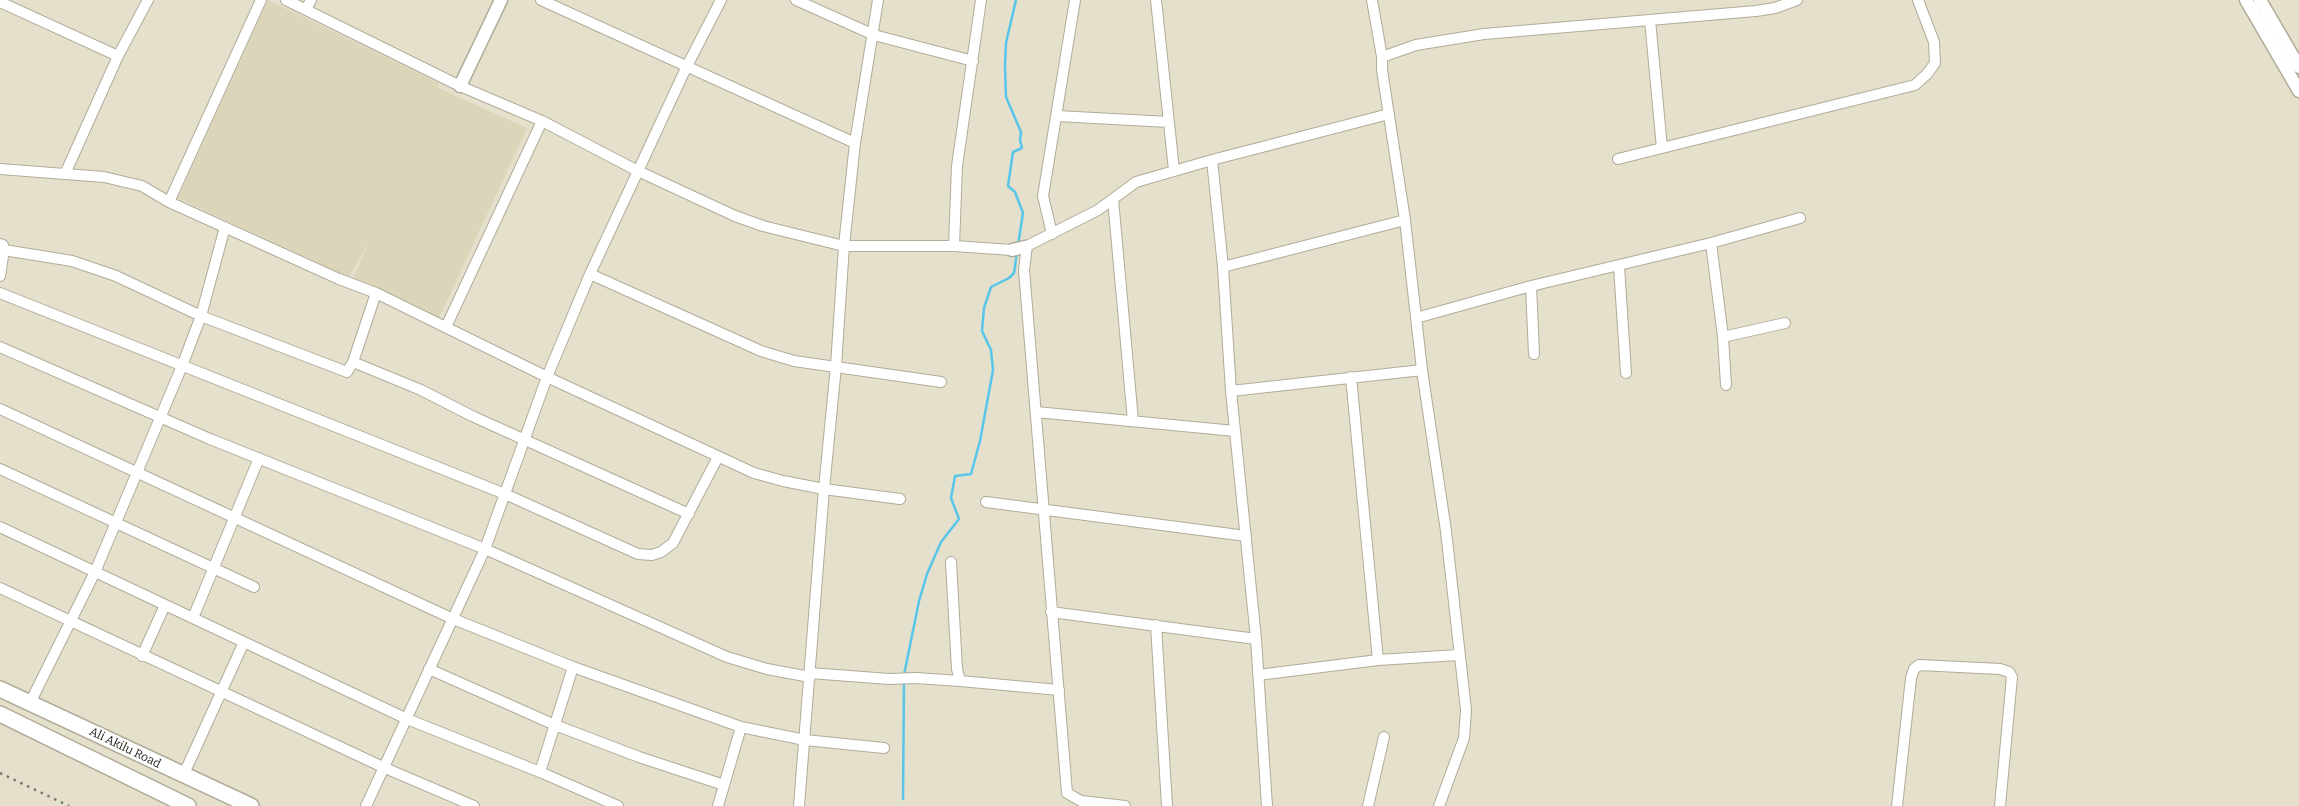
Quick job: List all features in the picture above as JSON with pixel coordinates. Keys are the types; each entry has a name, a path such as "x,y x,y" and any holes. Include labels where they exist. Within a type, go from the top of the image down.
{"main road":[{"name":"Ali Akilu Road","path":"0,689 183,776 251,806"},
{"name":"Ali Akilu Road","path":"0,714 188,806"}],"street":[{"path":"65,174 118,56 148,0"},
{"path":"169,202 261,0"},
{"path":"286,0 308,5 460,86 542,121 638,171 735,216 763,226 844,246 1021,247 1052,234 1098,210 1136,182 1174,170 1389,114"},
{"path":"460,86 501,0"},
{"path":"542,0 686,68 855,143"},
{"path":"366,806 385,768 451,618 485,549 547,377 590,274 686,68 721,0"},
{"path":"796,0 874,35 973,61"},
{"path":"799,806 824,489 836,366 844,246 855,143 874,35 878,0"},
{"path":"954,246 957,166 981,0"},
{"path":"1052,234 1043,196 1075,0"},
{"path":"1156,0 1174,170"},
{"path":"1372,0 1405,220 1422,370 1446,531 1458,655 1466,710 1464,738 1439,806"},
{"path":"1382,58 1416,45 1484,34 1775,8 1797,0"},
{"path":"1618,159 1915,85 1935,63 1934,42 1918,0"},
{"path":"2246,0 2299,91"},
{"path":"2260,0 2299,67"},
{"path":"0,2 118,56"},
{"path":"1650,20 1662,148"},
{"path":"1057,116 1169,122"},
{"path":"446,327 542,121"},
{"path":"1212,160 1223,268 1231,391 1256,638 1267,806"},
{"path":"0,169 104,177 142,186 169,202 339,279 376,293 547,377 718,457 764,476 824,489 900,499"},
{"path":"1112,198 1132,421"},
{"path":"1416,318 1531,286 1711,243 1800,218"},
{"path":"1223,268 1405,220"},
{"path":"30,703 95,572 182,366 201,316 225,227"},
{"path":"1711,243 1723,337 1726,385"},
{"path":"0,276 2,247 72,261 116,276 201,316 347,372 353,362 376,293"},
{"path":"1021,247 1024,255 1067,793 1081,800 1125,806"},
{"path":"1619,266 1626,373"},
{"path":"590,274 761,351 794,361 941,382"},
{"path":"1531,286 1534,354"},
{"path":"0,293 506,494 638,554 652,555 661,552 673,543 690,514 718,457"},
{"path":"1723,337 1785,323"},
{"path":"0,347 160,415 210,439 485,549 727,657 767,669 810,675 960,681 1059,690"},
{"path":"353,362 421,390 525,440 690,514"},
{"path":"1231,391 1422,370"},
{"path":"1351,377 1378,660"},
{"path":"0,409 138,471 235,518 285,539 451,618 573,667 741,727 805,740 884,748"},
{"path":"1036,412 1235,431"},
{"path":"193,618 259,458"},
{"path":"0,469 254,587"},
{"path":"986,502 1246,536"},
{"path":"0,527 407,719 540,772 618,806"},
{"path":"951,562 957,670 960,681"},
{"path":"0,588 385,768 474,806"},
{"path":"142,656 165,605"},
{"path":"1052,612 1256,638"},
{"path":"1156,626 1167,806"},
{"path":"183,776 244,642"},
{"path":"1258,675 1378,660 1458,655"},
{"path":"1897,806 1910,678 1914,669 1919,665 2000,669 2009,672 2012,677 2000,806"},
{"path":"540,772 573,667"},
{"path":"429,670 555,725 724,785"},
{"path":"718,806 741,727"},
{"path":"1368,806 1384,736"}],"shaded area":[{"path":"268,0 439,83 438,88 527,128 438,320 352,281 370,240 349,277 178,198"}],"waterway":[{"path":"1016,0 1006,43 1005,66 1006,97 1021,132 1022,148 1013,152 1008,186 1015,192 1023,213 1018,245"},
{"path":"904,675 919,601 927,574 941,542 959,519 951,498 955,476 971,474 980,441 993,370 991,350 982,331 984,308 991,287 1009,278 1014,273 1017,252"},
{"path":"903,799 904,680"}],"railway":[{"path":"0,773 69,806"}]}
